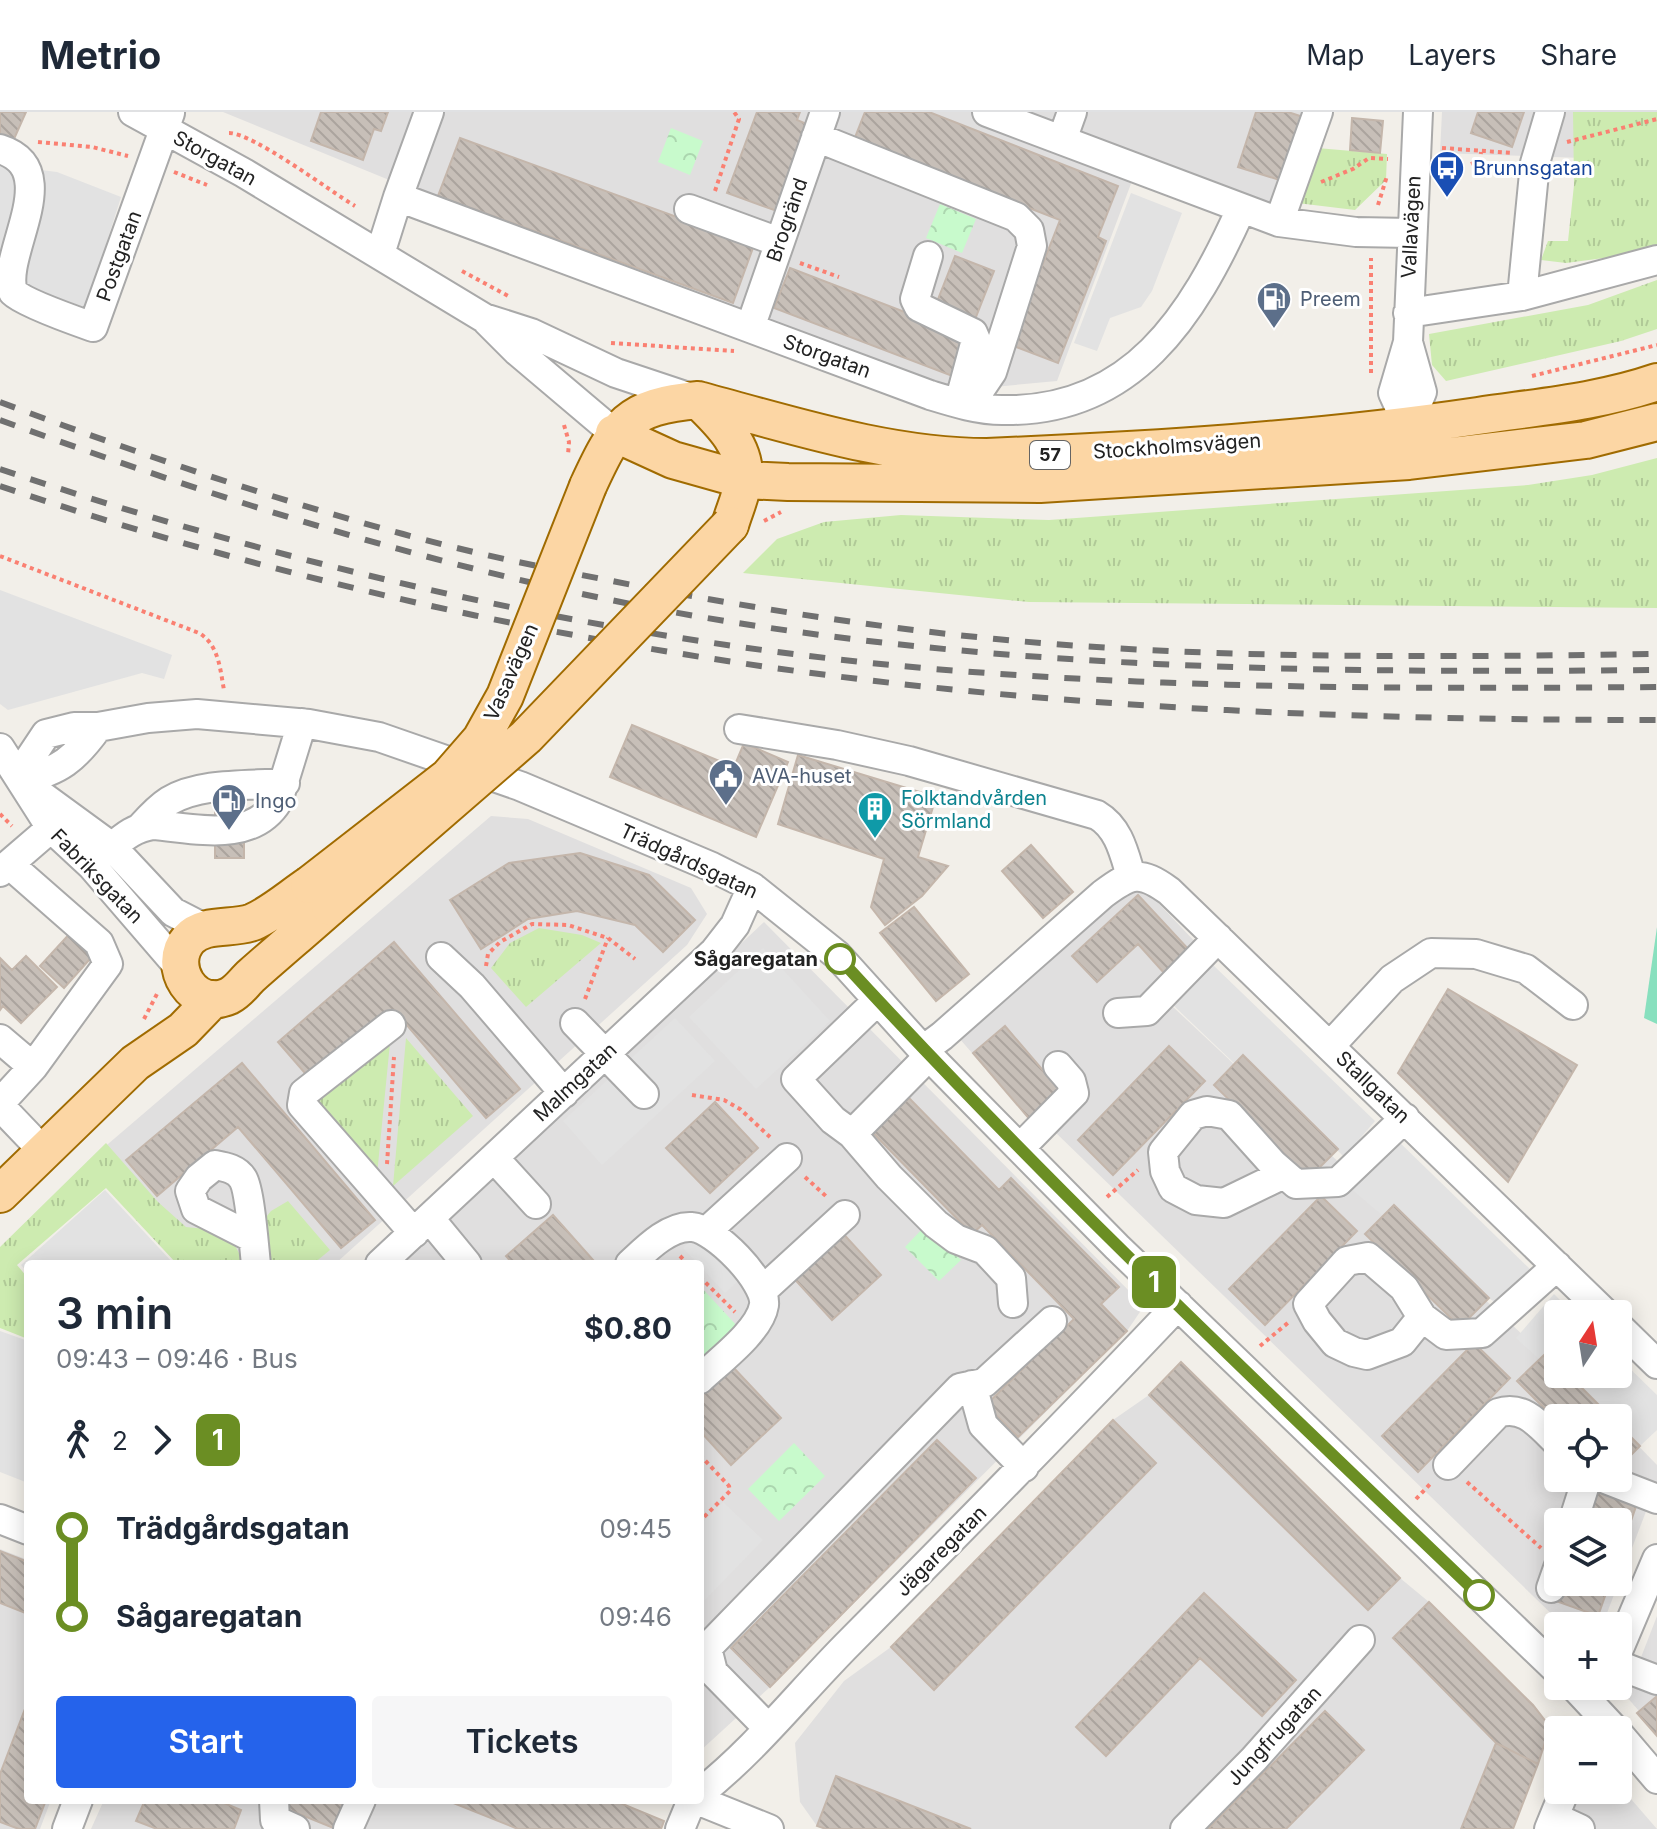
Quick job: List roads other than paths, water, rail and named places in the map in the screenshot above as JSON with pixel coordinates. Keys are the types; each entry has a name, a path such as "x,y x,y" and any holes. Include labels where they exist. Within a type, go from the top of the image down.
{"main road":[{"name":"Stockholmsvägen","path":"614,433 673,460 744,480 1040,484 1409,444 1657,382"},
{"name":"57","path":"614,433 632,418 656,407 698,400"},
{"name":"Stockholmsvägen","path":"698,400 858,440 959,457 1254,442 1409,444 1586,440 1657,422"},
{"path":"698,400 731,436 740,455 744,480"},
{"name":"Vasavägen","path":"192,982 229,996 320,896 448,777 481,739 505,696 578,476 614,433"},
{"name":"57","path":"730,525 744,480"},
{"name":"57","path":"730,525 802,482"},
{"name":"Vasavägen","path":"0,1194 135,1063 183,1030 192,982 181,952 188,940 213,928 252,922 320,896 526,737 730,525"},
{"path":"213,928 237,936 245,946 250,967 246,980"}],"street":[{"name":"Storgatan","path":"133,112 168,121 244,173 484,318 517,351 614,433"},
{"path":"380,254 429,112"},
{"path":"987,112 1279,222 1356,232 1411,233"},
{"path":"1062,140 1072,112"},
{"path":"1279,222 1318,112"},
{"name":"Vallavägen","path":"1409,444 1393,393 1408,342 1418,112"},
{"path":"1522,296 1535,163 1550,112"},
{"name":"Postgatan","path":"0,149 10,152 22,164 26,179 4,252 3,275 13,292 59,315 93,327 168,121"},
{"path":"820,125 1016,217 1029,230 1032,246 992,372 964,404"},
{"name":"Brogränd","path":"750,328 820,125"},
{"name":"Storgatan","path":"398,197 930,395 999,410 1057,405 1089,396 1124,376 1177,326 1224,246 1241,209"},
{"path":"697,212 777,248"},
{"path":"928,256 915,299 919,307 973,333 976,340 964,404"},
{"path":"1408,313 1522,296 1657,260"},
{"name":"Storgatan","path":"484,318 531,333 616,373 698,400"},
{"name":"Trädgårdsgatan","path":"10,775 49,773 70,761 98,727 148,718 197,714 302,723 379,737 473,769 712,867 752,887 837,955 926,1053 1178,1305 1544,1658"},
{"path":"112,847 132,830 141,827 247,827 271,812 285,783 302,723"},
{"path":"739,729 837,745 909,761 1097,815 1112,827 1122,846 1131,876 1103,894 942,1036 852,1134"},
{"name":"Fabriksgatan","path":"0,748 10,775 51,828 92,866 192,982"},
{"name":"Fabriksgatan","path":"10,775 112,847 173,912 213,928"},
{"path":"141,827 171,799 191,792 285,783"},
{"path":"44,1152 0,1105 33,1067 108,964 99,943 5,868 51,828"},
{"name":"Stallgatan","path":"1131,876 1143,876 1155,881 1218,938 1592,1300"},
{"name":"Malmgatan","path":"384,1260 714,952 735,925 752,887"},
{"path":"1118,1013 1147,1011 1218,938"},
{"path":"1330,1046 1392,979 1431,953 1476,954 1526,969 1573,1005"},
{"path":"441,957 472,986 564,1093"},
{"path":"878,1000 796,1079 936,1224 956,1239 985,1250 1011,1278 1013,1303"},
{"path":"575,1023 644,1094"},
{"path":"391,1025 304,1093 302,1105 382,1196 462,1260"},
{"path":"0,1039 33,1067"},
{"path":"1020,1148 1074,1093 1071,1081 1058,1066"},
{"path":"1284,1174 1224,1203 1196,1200 1173,1188 1165,1171 1163,1152 1193,1115 1207,1111 1229,1115 1296,1184 1338,1182 1405,1118"},
{"path":"708,1230 782,1151"},
{"path":"494,1158 536,1204"},
{"path":"762,1291 845,1215"},
{"path":"634,1260 657,1239 689,1226 708,1230 737,1258 762,1291 764,1306 751,1329 704,1375"},
{"path":"1422,1317 1402,1342 1367,1355 1335,1343 1308,1304 1347,1261 1368,1257 1404,1288 1422,1317 1446,1335 1482,1333 1557,1266"},
{"name":"Jägaregatan","path":"704,1790 731,1768 1178,1305"},
{"path":"768,1728 706,1673 707,1648 960,1388 984,1383 1052,1321"},
{"path":"1632,1340 1657,1364"},
{"path":"972,1385 983,1425 1024,1467"},
{"path":"1448,1465 1498,1413 1508,1410 1527,1414 1544,1430"},
{"path":"1632,1489 1657,1499"},
{"path":"0,1519 24,1528"},
{"path":"1632,1618 1657,1559"},
{"name":"Jungfrugatan","path":"1185,1829 1254,1759 1360,1640"},
{"path":"1632,1670 1657,1680"},
{"path":"1588,1700 1603,1716"},
{"path":"1632,1750 1657,1779"},
{"path":"67,1829 76,1804"},
{"path":"274,1804 275,1820 295,1829"},
{"path":"348,1829 359,1804"},
{"path":"680,1829 692,1804"},
{"path":"704,1804 769,1829"},
{"path":"1559,1804 1552,1823 1580,1829"}],"railway":[{"path":"0,402 200,473 427,541 577,574 798,614 996,639 1161,651 1409,656 1657,654"},
{"path":"0,420 259,508 434,559 612,600 820,635 1058,658 1178,665 1417,671 1657,670"},
{"path":"0,469 226,538 456,596 688,639 805,656 1015,675 1198,684 1657,687"},
{"path":"0,486 122,525 369,592 619,643 745,664 872,681 1081,701 1410,717 1657,720"}],"place":[{"name":"Brunnsgatan","path":"1447,199"},
{"name":"Preem","path":"1274,330"},
{"name":"AVA-huset","path":"726,807"},
{"name":"Ingo","path":"229,832"},
{"name":"Folktandvården Sörmland","path":"875,840"},
{"name":"Sågaregatan","path":"840,959"}]}
